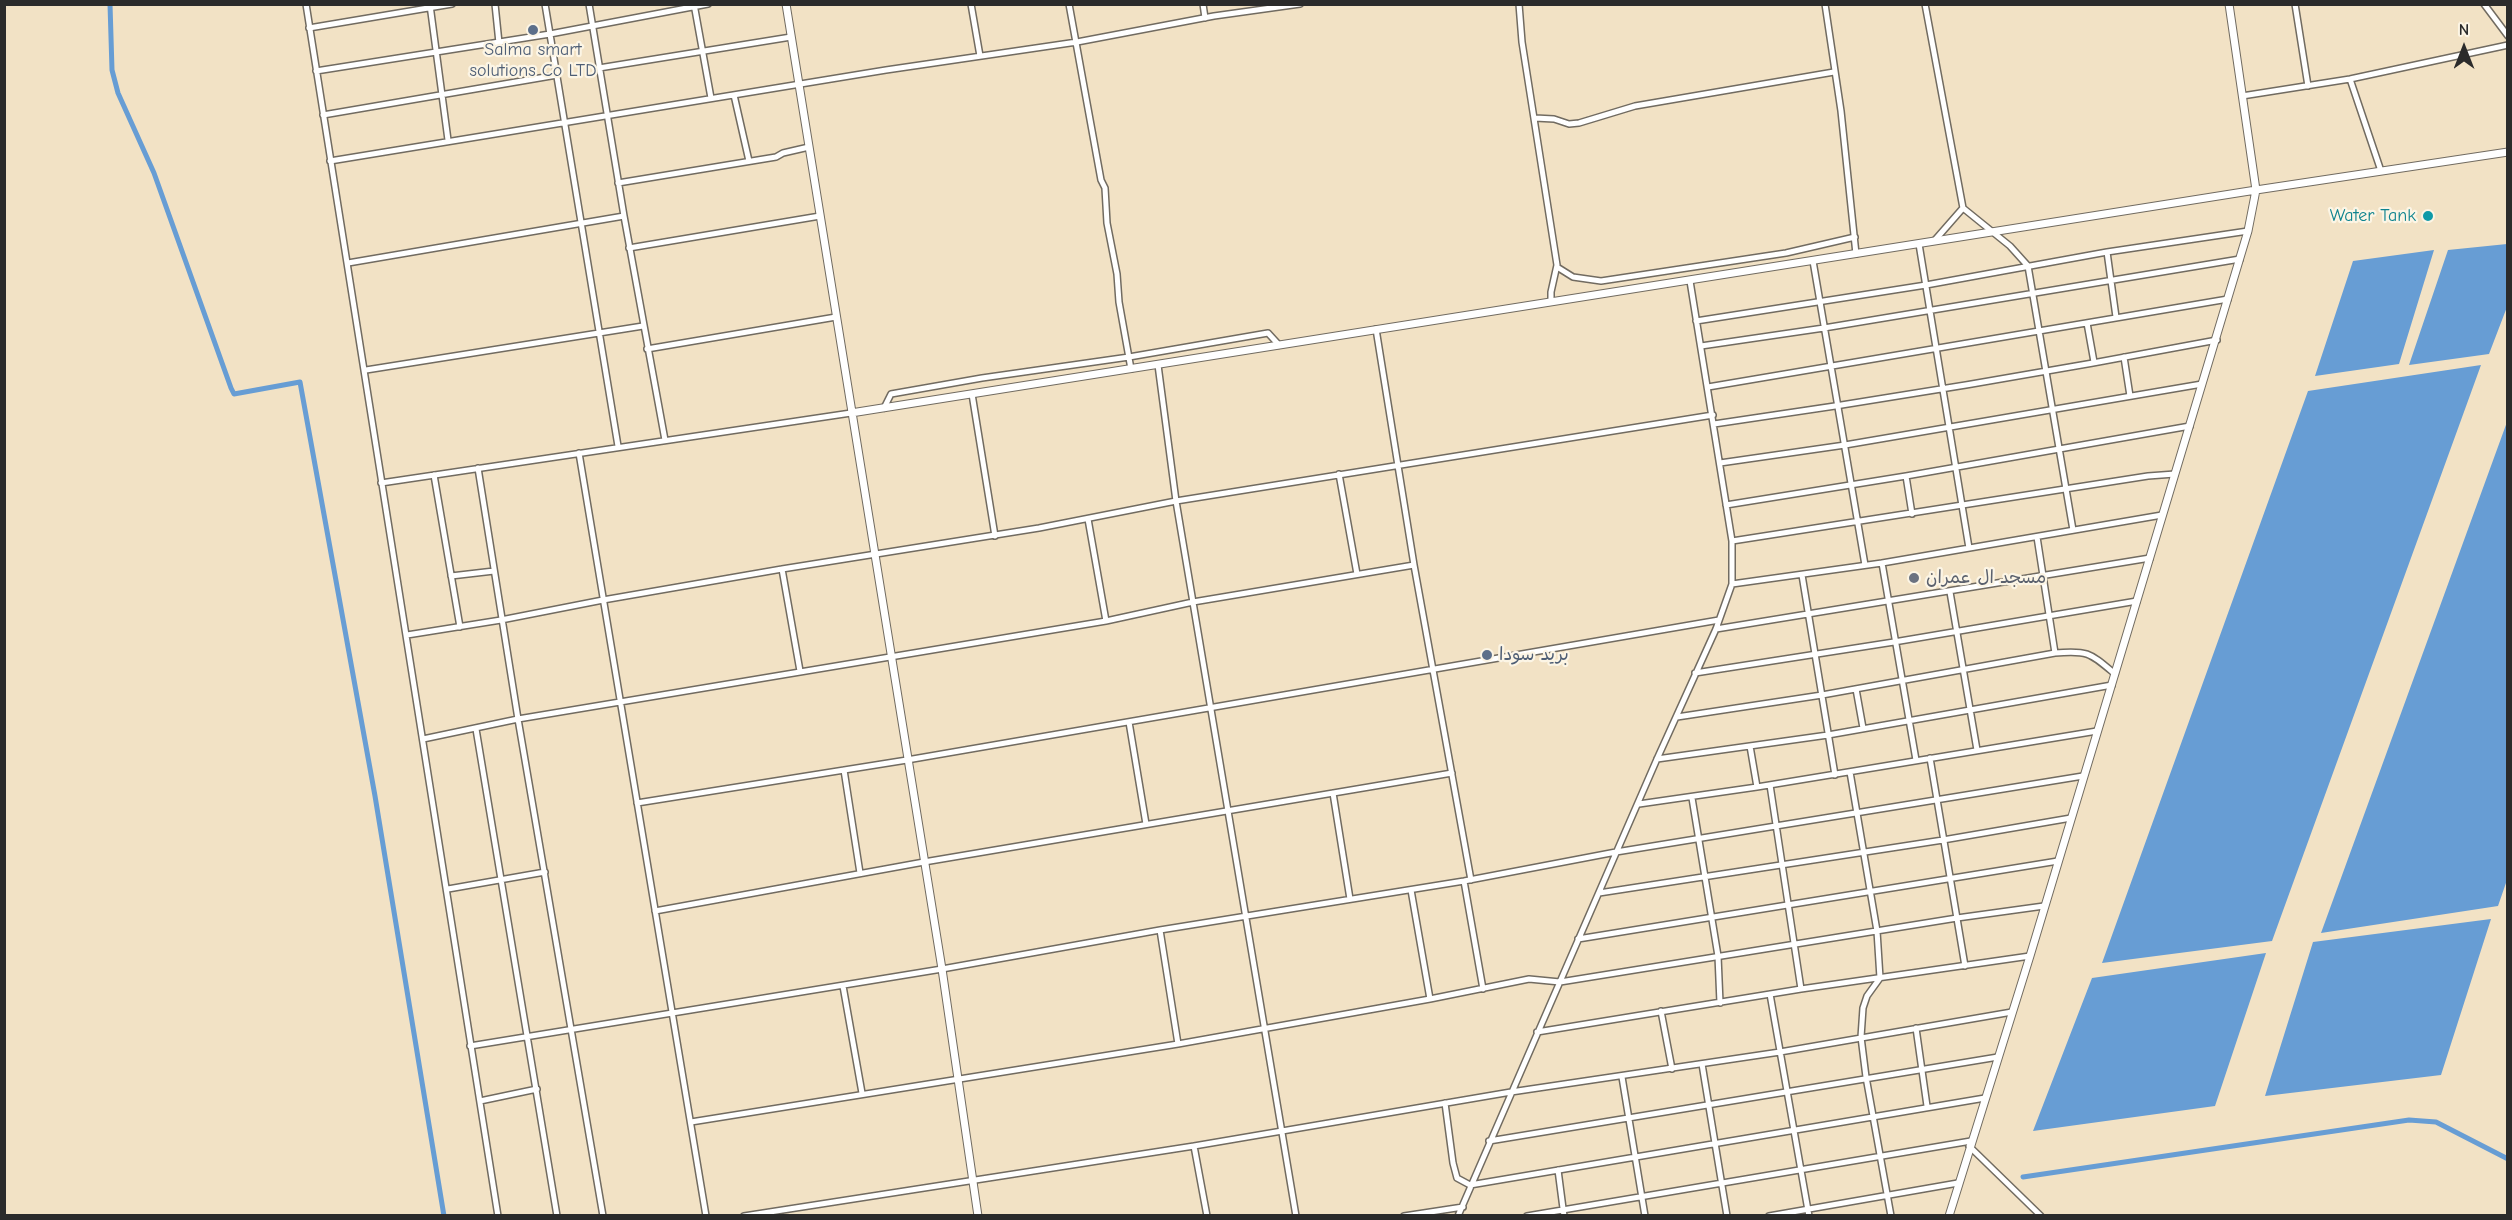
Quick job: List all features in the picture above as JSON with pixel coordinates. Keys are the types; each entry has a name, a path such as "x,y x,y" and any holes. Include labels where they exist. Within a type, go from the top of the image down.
{"street":[{"path":"306,4 366,370 381,483 448,889 470,1046 498,1215"},
{"path":"309,28 452,4"},
{"path":"495,4 499,43"},
{"path":"545,4 618,446"},
{"path":"589,4 629,248 665,440"},
{"path":"316,71 593,27 708,4"},
{"path":"786,4 942,969 978,1215"},
{"path":"971,4 980,56"},
{"path":"1069,4 1101,180 1105,188 1107,223 1118,274 1119,302 1131,369"},
{"path":"1203,4 1205,18"},
{"path":"330,161 711,98 1077,42 1255,7 1300,4"},
{"path":"1519,4 1522,42 1557,267 1551,302"},
{"path":"1825,4 1856,254"},
{"path":"1925,4 1963,208 1993,231 2028,266 2073,530"},
{"path":"2295,4 2308,86"},
{"path":"2484,4 2508,36"},
{"path":"695,5 711,98"},
{"path":"1949,1215 2030,956 2248,231 2256,190 2231,5"},
{"path":"430,6 448,140"},
{"path":"599,68 791,37"},
{"path":"2242,96 2350,79 2508,45"},
{"path":"1535,118 1554,119 1569,124 1579,123 1635,106 1834,72"},
{"path":"323,115 557,75"},
{"path":"2350,79 2381,171"},
{"path":"734,95 749,161"},
{"path":"618,183 776,157 809,147"},
{"path":"381,483 884,408 1993,231 2508,152"},
{"path":"1934,242 1963,208"},
{"path":"348,263 624,216"},
{"path":"629,248 820,216"},
{"path":"1696,321 1926,285 2107,252 2248,231"},
{"path":"1557,267 1573,277 1601,280 1786,253 1855,237"},
{"path":"1919,244 1969,548"},
{"path":"2107,252 2116,317"},
{"path":"1701,346 1824,328 2240,259"},
{"path":"1813,261 1865,565"},
{"path":"1458,1215 1695,672 1716,629 1732,584 1731,541 1690,281"},
{"path":"1708,387 2228,299"},
{"path":"647,349 836,317"},
{"path":"2087,323 2094,362"},
{"path":"366,370 643,326"},
{"path":"1376,329 1414,565 1471,880"},
{"path":"884,408 889,396 904,391 1129,357 1268,333 1279,345"},
{"path":"1714,424 2046,372 2217,340"},
{"path":"2124,357 2130,396"},
{"path":"1158,365 1176,501 1244,917 1266,1028 1296,1215"},
{"path":"1720,463 1845,445 2202,384"},
{"path":"972,394 995,536"},
{"path":"406,635 782,569 995,536 1176,501 1398,464 1713,416"},
{"path":"1726,505 2190,426"},
{"path":"579,453 706,1215"},
{"path":"478,468 501,620 603,1215"},
{"path":"1339,474 1357,574"},
{"path":"1731,541 2066,488 2175,474"},
{"path":"434,475 460,627"},
{"path":"1906,476 1912,514"},
{"path":"1732,584 1882,563 2162,515"},
{"path":"1088,519 1106,621"},
{"path":"2037,537 2055,653"},
{"path":"1716,629 2150,558"},
{"path":"1882,563 1916,760"},
{"path":"423,739 518,719 1106,621 1193,602 1414,565"},
{"path":"782,569 800,671"},
{"path":"451,576 494,571"},
{"path":"1802,575 1835,775"},
{"path":"1950,592 1977,750"},
{"path":"1695,672 1815,655 2137,601"},
{"path":"637,803 907,760 1719,620"},
{"path":"1677,717 1822,695 2055,653 2083,652 2092,655 2115,674"},
{"path":"1657,759 1828,735 2112,685"},
{"path":"1856,689 1863,728"},
{"path":"1130,722 1146,824"},
{"path":"476,729 557,1215"},
{"path":"1639,804 1758,788 2097,731"},
{"path":"1750,746 1758,788"},
{"path":"1930,758 1965,966"},
{"path":"844,770 860,873"},
{"path":"1850,772 1877,931 1880,978 1865,1002 1861,1037 1879,1156 1891,1215"},
{"path":"655,911 860,873 1452,773"},
{"path":"470,1046 843,986 1160,930 1471,880 1617,852 2083,776"},
{"path":"1770,785 1801,988"},
{"path":"1333,793 1350,900"},
{"path":"1692,798 1718,956 1720,1003"},
{"path":"1599,893 2071,818"},
{"path":"1578,939 2058,861"},
{"path":"448,889 545,872"},
{"path":"1464,881 1483,989"},
{"path":"1411,890 1430,999"},
{"path":"691,1122 1178,1044 1430,999 1529,978 1560,982 2044,906"},
{"path":"1160,930 1178,1044"},
{"path":"1537,1032 1801,988 2030,956"},
{"path":"843,986 862,1093"},
{"path":"1770,994 1789,1090 1809,1215"},
{"path":"1661,1011 1672,1069"},
{"path":"744,1215 787,1212 1511,1092 1780,1052 2012,1012"},
{"path":"1916,1028 1927,1106"},
{"path":"1489,1141 1998,1057"},
{"path":"1702,1064 1720,1184 1727,1215"},
{"path":"1622,1077 1645,1215"},
{"path":"480,1101 537,1089"},
{"path":"1445,1103 1457,1178 1470,1185 1985,1098"},
{"path":"1527,1215 1563,1212 1641,1195 1970,1143"},
{"path":"1970,1143 2041,1215"},
{"path":"1194,1146 1207,1215"},
{"path":"1558,1170 1563,1212"},
{"path":"1769,1215 1958,1183"},
{"path":"1404,1215 1463,1207"}],"water":[{"path":"2507,244 2507,307 2489,354 2409,365 2448,250"},
{"path":"2434,250 2399,364 2315,376 2353,261"},
{"path":"2481,365 2272,941 2102,963 2308,391"},
{"path":"2507,422 2507,880 2498,906 2321,933"},
{"path":"2491,919 2441,1075 2265,1096 2313,942"},
{"path":"2266,953 2215,1106 2033,1131 2092,978"}],"waterway":[{"path":"110,4 112,70 118,93 154,173 234,394 300,382 375,796 444,1216"},
{"path":"2023,1177 2409,1120 2436,1122 2508,1159"}],"place":[{"name":"Salma smart solutions Co LTD","path":"533,30"},
{"name":"Water Tank","path":"2428,216"},
{"name":"مسجد ال عمران","path":"1914,578"},
{"name":"بريد سودا","path":"1487,655"}]}
